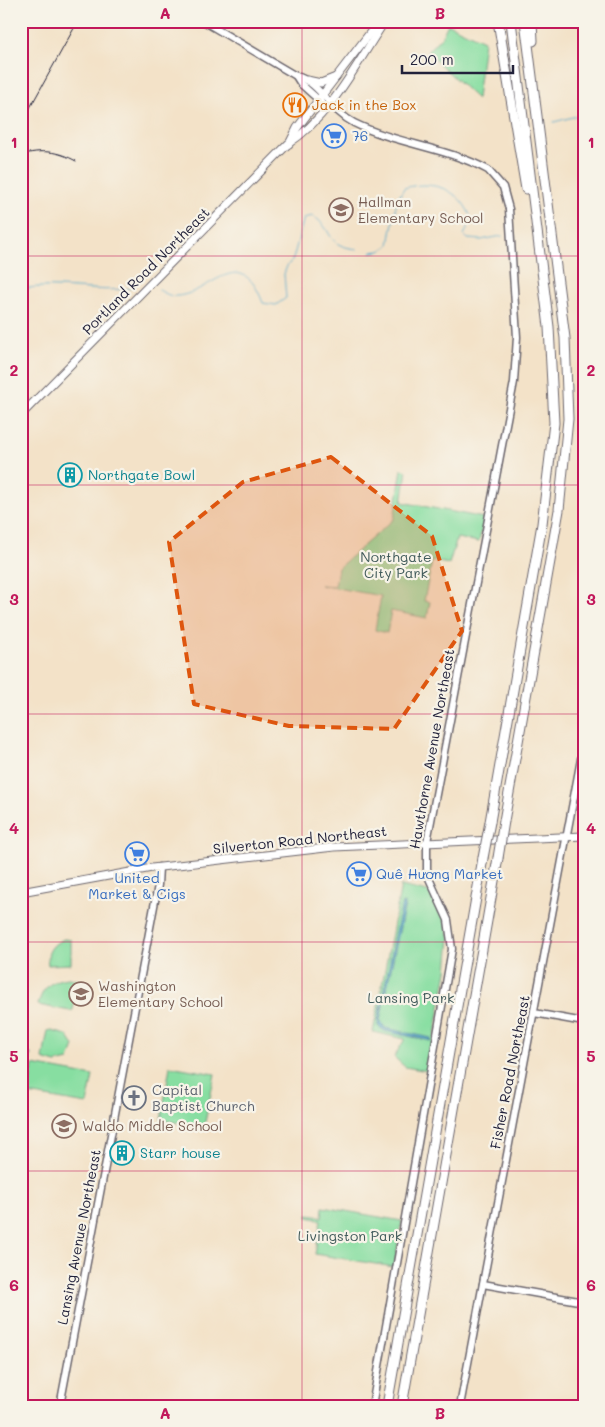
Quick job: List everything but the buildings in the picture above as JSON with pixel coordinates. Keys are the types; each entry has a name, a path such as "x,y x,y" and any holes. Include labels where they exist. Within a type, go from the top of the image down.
{"highway":[{"path":"498,21 549,328"},
{"path":"507,21 517,76"},
{"path":"387,1406 550,471 554,411 549,328 510,21"},
{"path":"402,1406 558,518 568,434 565,338 525,21"},
{"path":"532,21 534,94"}],"main road":[{"path":"202,21 296,76 321,83 339,76"},
{"name":"Portland Road Northeast","path":"288,144 297,128 339,76 379,21"},
{"name":"Portland Road Northeast","path":"21,415 288,144 303,135 328,104 386,21"},
{"path":"296,76 300,84 328,104"},
{"path":"307,80 321,98"},
{"name":"Hawthorne Avenue Northeast","path":"328,104 356,124 479,165 491,172 500,182 507,194 510,209 516,364 427,842 427,874 448,920 452,950 372,1406"},
{"name":"Fisher Road Northeast","path":"460,1406 584,743"},
{"name":"Silverton Road Northeast","path":"21,892 159,867 334,847 584,836"},
{"name":"Lansing Avenue Northeast","path":"60,1406 158,885 159,867"},
{"path":"534,1013 584,1022"},
{"path":"483,1284 584,1302"}],"highlighted area":[{"path":"331,457 432,536 462,631 394,729 289,726 194,704 169,542 243,482"}],"green space":[{"path":"448,24 484,41 477,99 427,52 442,36"},
{"name":"Northgate City Park","path":"402,469 407,471 402,502 484,518 479,542 457,538 449,564 432,561 424,601 430,602 427,618 391,611 387,633 375,630 381,596 320,585 335,586 338,568 394,519"},
{"name":"Lansing Park","path":"401,886 432,893 444,915 450,938 447,971 428,1071 405,1067 394,1057 405,1039 373,1032"},
{"path":"64,939 71,940 71,964 48,965 49,952 56,943"},
{"path":"69,978 78,980 73,1010 38,1005 45,989 53,982"},
{"path":"48,1030 67,1035 74,1046 69,1060 56,1063 43,1059"},
{"path":"27,1054 31,1054 21,1105 21,1084"},
{"path":"33,1065 93,1076 87,1104 28,1094"},
{"path":"170,1066 215,1074 204,1127 161,1120"},
{"name":"Livingston Park","path":"323,1207 402,1221 394,1267 315,1254 321,1220 308,1217 308,1215 322,1217"}],"water":[{"path":"402,903 405,904 380,1020 385,1028 431,1038 431,1041 385,1031 379,1027 378,1020"}],"waterway":[{"path":"554,122 584,114"},
{"path":"371,252 380,251 389,245 397,200 404,188 424,185 443,188 459,198 470,215"},
{"path":"159,290 172,296 187,294 223,276 234,273 244,275 254,285 263,303 276,305 286,298 284,274 287,266 293,259 304,218 313,216 320,221 339,245 357,249"},
{"path":"468,227 464,235 468,239 481,240 502,236"},
{"path":"21,289 35,287 105,290 133,288"}],"railway":[{"path":"21,124 78,21"},
{"path":"21,155 49,152 63,155 76,161"}],"place":[{"name":"Jack in the Box","path":"295,105"},
{"name":"76","path":"334,136"},
{"name":"Hallman Elementary School","path":"341,210"},
{"name":"Northgate Bowl","path":"70,475"},
{"name":"United Market & Cigs","path":"137,854"},
{"name":"Quê Hương Market","path":"359,874"},
{"name":"Washington Elementary School","path":"81,994"},
{"name":"Capital Baptist Church","path":"134,1098"},
{"name":"Waldo Middle School","path":"64,1126"},
{"name":"Starr house","path":"122,1153"}]}
